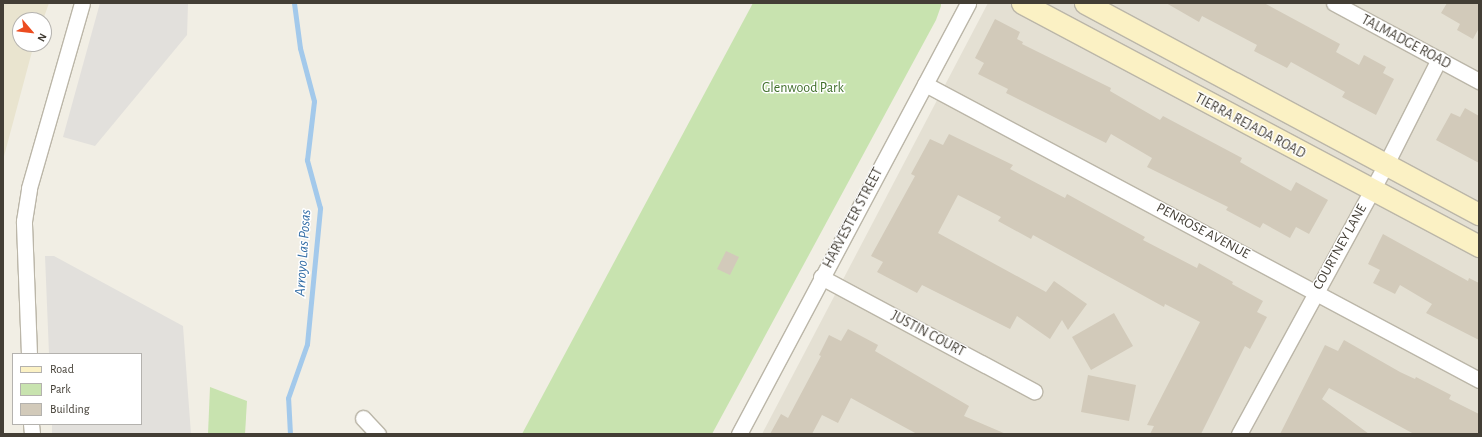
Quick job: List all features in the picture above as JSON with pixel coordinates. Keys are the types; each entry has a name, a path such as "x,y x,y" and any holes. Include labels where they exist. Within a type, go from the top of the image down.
{"main road":[{"name":"TIERRA REJADA ROAD","path":"1022,3 1371,191 1479,246"},
{"path":"1085,3 1479,214"}],"street":[{"path":"29,353 24,221 29,188 82,3"},
{"name":"HARVESTER STREET","path":"739,434 821,277 968,3"},
{"name":"TALMADGE ROAD","path":"1334,3 1479,81"},
{"name":"COURTNEY LANE","path":"1239,434 1386,164 1439,59"},
{"name":"PENROSE AVENUE","path":"925,84 1316,291 1479,380"},
{"name":"JUSTIN COURT","path":"821,277 1034,391"},
{"path":"363,418 378,434"}],"shaded area":[{"path":"3,3 49,3 46,12 12,12 12,52 32,52 3,160"},
{"path":"100,3 188,3 187,35 95,146 63,137"},
{"path":"988,3 1479,3 1479,434 762,434"},
{"path":"45,256 54,256 183,326 191,434 52,434 52,425 142,425 142,353 49,353"}],"green space":[{"name":"Glenwood Park","path":"753,3 941,3 941,6 936,20 712,434 522,434"},
{"path":"210,387 247,401 245,434 208,434"}],"building":[{"path":"1166,3 1264,3 1340,44 1336,52 1359,65 1364,55 1386,67 1383,73 1394,79 1376,115 1342,97 1345,92 1291,62 1287,68 1254,51 1257,45 1202,16 1199,22"},
{"path":"1447,3 1479,3 1479,28 1473,39 1457,30 1460,24 1441,13"},
{"path":"995,19 1020,32 1017,39 1023,42 1022,44 1111,88 1110,91 1160,120 1163,116 1242,158 1240,162 1291,191 1296,182 1328,200 1309,234 1296,227 1290,238 1263,223 1260,228 1226,210 1228,207 1147,167 1152,158 1111,134 1106,143 1006,93 1008,89 978,74 984,63 975,58"},
{"path":"1465,108 1479,116 1479,163 1436,140 1451,113 1460,117"},
{"path":"949,134 1013,165 1010,169 1065,198 1067,194 1145,237 1143,240 1197,268 1199,263 1233,282 1232,284 1263,301 1257,312 1267,317 1250,349 1245,346 1201,434 1150,434 1154,426 1147,425 1200,322 1165,304 1164,307 1033,235 1031,239 998,221 1001,217 958,195 938,233 1046,292 1054,281 1087,304 1068,330 1062,320 1050,339 1017,316 1010,329 922,285 917,293 877,272 883,262 871,256 915,176 911,174 930,139 943,145"},
{"path":"1383,234 1468,281 1469,278 1479,283 1479,340 1426,313 1432,304 1400,285 1395,294 1373,283 1380,270 1368,264"},
{"path":"726,251 739,257 730,275 717,269"},
{"path":"1114,313 1133,346 1091,370 1072,337"},
{"path":"848,329 878,345 875,351 969,406 964,416 1006,434 917,434 851,398 838,423 822,415 812,434 770,434 781,414 788,418 821,356 819,355 829,335 841,341"},
{"path":"1344,340 1400,372 1415,379 1416,377 1451,395 1449,399 1479,414 1479,434 1414,434 1329,388 1322,399 1369,434 1280,434 1325,345 1338,351"},
{"path":"1088,375 1136,385 1129,421 1081,412"}],"waterway":[{"name":"Arroyo Las Posas","path":"290,434 288,398 307,344 320,208 307,160 314,101 300,48 294,3"}]}
